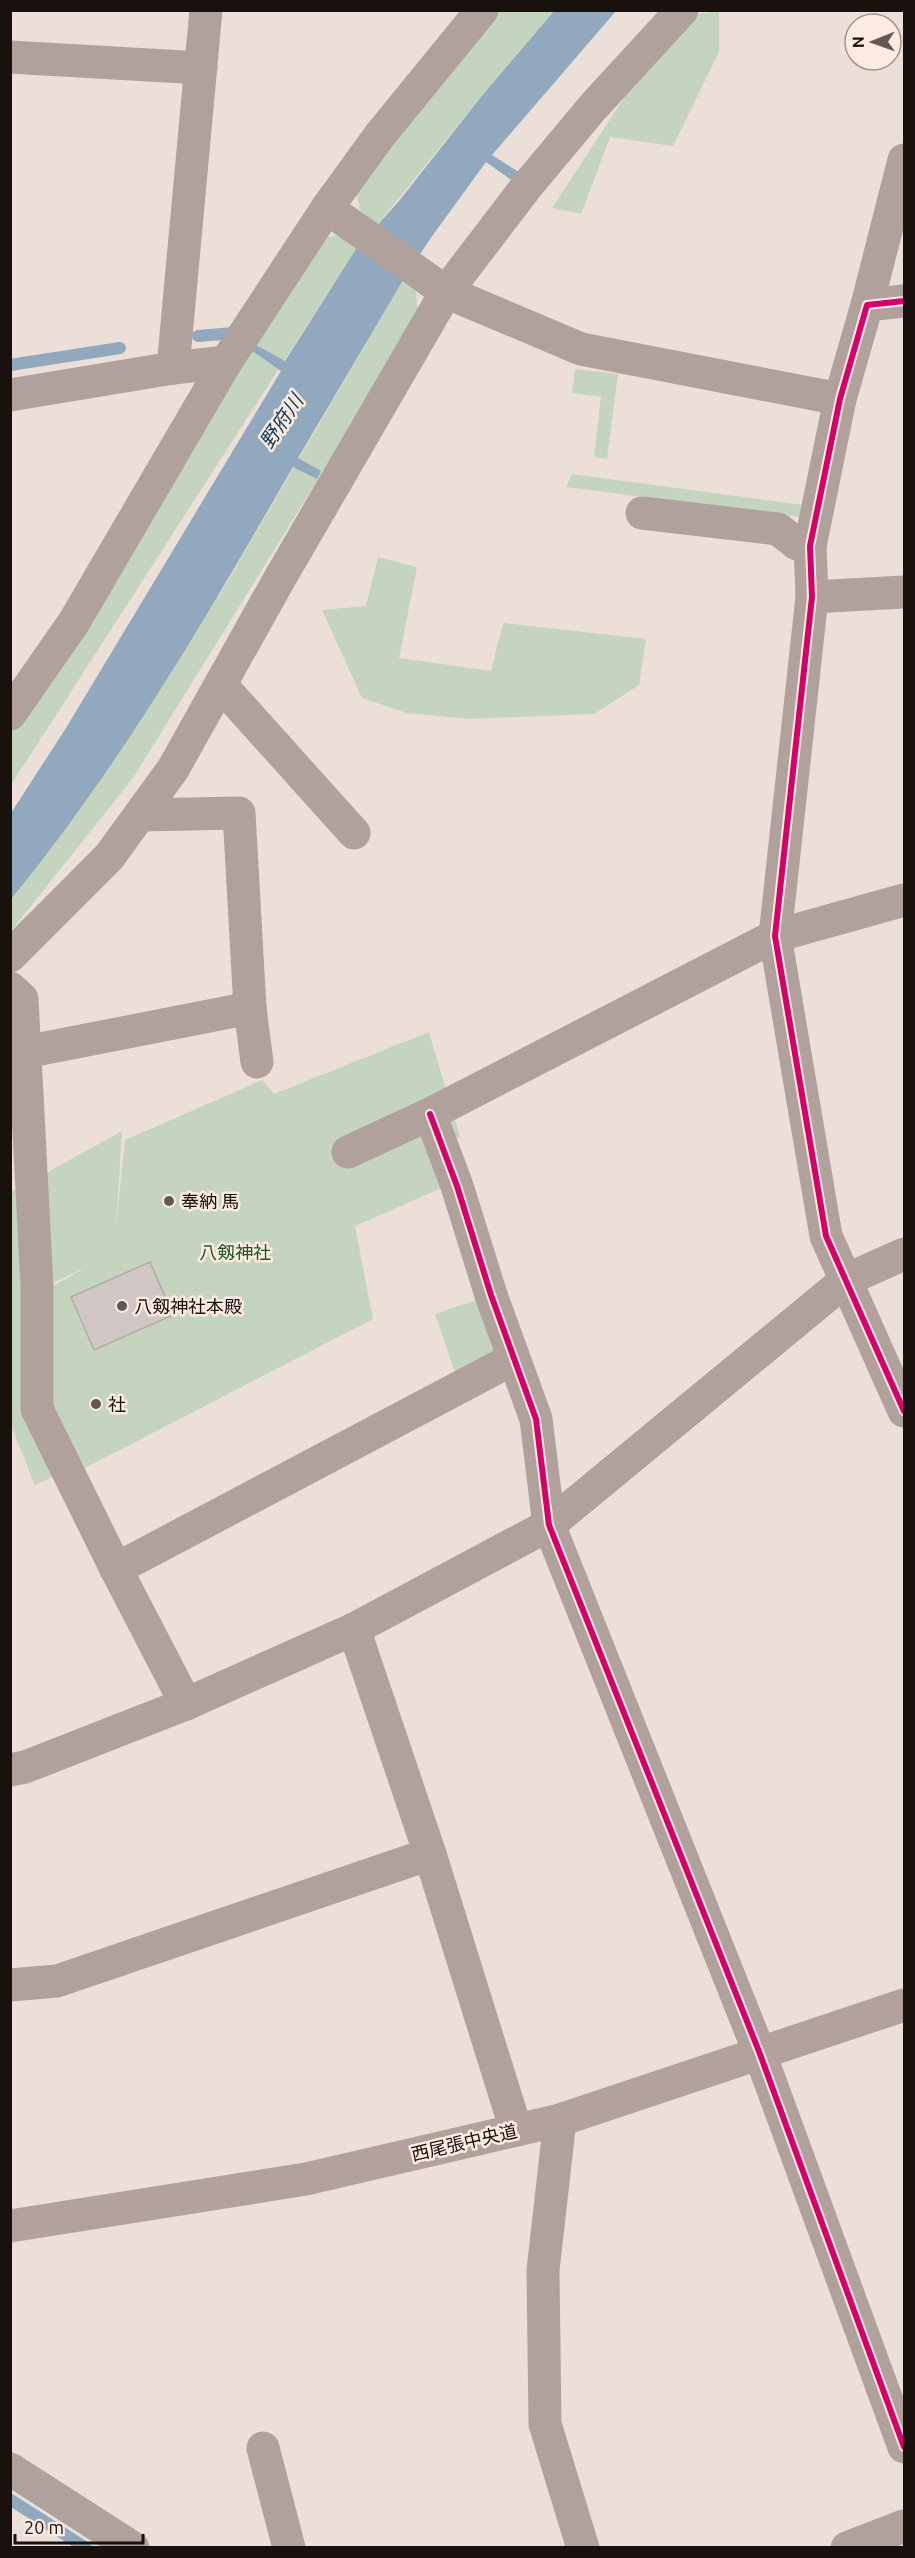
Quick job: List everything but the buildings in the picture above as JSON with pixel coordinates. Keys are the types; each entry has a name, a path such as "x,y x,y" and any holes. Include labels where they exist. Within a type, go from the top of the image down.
{"main road":[{"name":"西尾張中央道","path":"10,2226 306,2179 560,2120 904,2005"}],"street":[{"path":"173,368 206,10"},
{"path":"10,714 74,622 226,362 380,135 482,10"},
{"path":"10,956 109,857 173,769 443,290 563,142 682,10"},
{"path":"10,57 201,68"},
{"path":"904,160 840,399 810,546 812,597 775,936 826,1236 904,1411"},
{"path":"329,210 443,290 581,349 840,399"},
{"path":"867,305 904,301"},
{"path":"10,395 173,368 226,362"},
{"path":"642,513 778,530 797,544 810,546"},
{"path":"812,597 904,592"},
{"path":"220,685 354,833"},
{"path":"140,815 239,813 250,1008 257,1062"},
{"path":"348,1152 430,1114 775,936 904,900"},
{"path":"10,988 22,999 37,1286 24,1365 37,1409 186,1704"},
{"path":"25,1052 250,1008"},
{"path":"430,1114 457,1186 513,1359 536,1419 549,1525 760,2054 904,2446"},
{"path":"10,1770 25,1767 186,1704 354,1629 549,1525 846,1280 904,1254"},
{"path":"116,1569 513,1359"},
{"path":"354,1629 430,1854 516,2130"},
{"path":"10,1985 57,1981 430,1854"},
{"path":"560,2120 543,2270 545,2424 584,2547"},
{"path":"262,2448 290,2547"},
{"path":"10,2469 134,2547"},
{"path":"847,2547 904,2526"}],"green space":[{"path":"494,11 554,11 377,225 360,210 354,182"},
{"path":"719,11 719,52 673,146 610,137 581,214 552,208 677,17"},
{"path":"337,235 356,249 11,785 11,712 316,240"},
{"path":"402,282 416,291 418,318 133,778 11,931 11,898 220,594"},
{"path":"575,369 618,374 607,459 594,457 601,397 572,393"},
{"path":"572,474 818,507 815,519 566,487"},
{"path":"378,557 417,567 399,658 491,671 503,623 646,639 639,685 594,714 469,719 407,713 362,698 322,610 366,606"},
{"name":"八剱神社","path":"429,1032 460,1137 429,1144 444,1187 355,1226 373,1319 83,1469 53,1405 51,1287 90,1265 38,1290 37,1409 67,1470 35,1485 11,1426 10,1193 122,1131 116,1226 125,1140 262,1080 274,1094"},
{"path":"491,1295 513,1359 457,1378 435,1314"}],"water":[{"name":"野府川","path":"554,11 616,11 492,155 525,176 517,184 486,162 430,239 298,458 321,471 317,479 293,467 161,689 89,796 11,899 11,813 66,728 281,371 251,350 256,345 285,361 356,249 399,201 481,97"}],"waterway":[{"path":"198,336 233,333"},
{"path":"10,365 120,348"},
{"path":"11,2500 86,2548"}],"cycle path":[{"path":"904,301 867,305 840,399 810,546 812,597 775,936 826,1236 904,1411"},
{"path":"430,1114 457,1186 491,1295 536,1419 549,1525 760,2054 904,2447"}],"place":[{"name":"奉納 馬","path":"169,1201"},
{"name":"八剱神社本殿","path":"122,1306"},
{"name":"社","path":"96,1404"}]}
